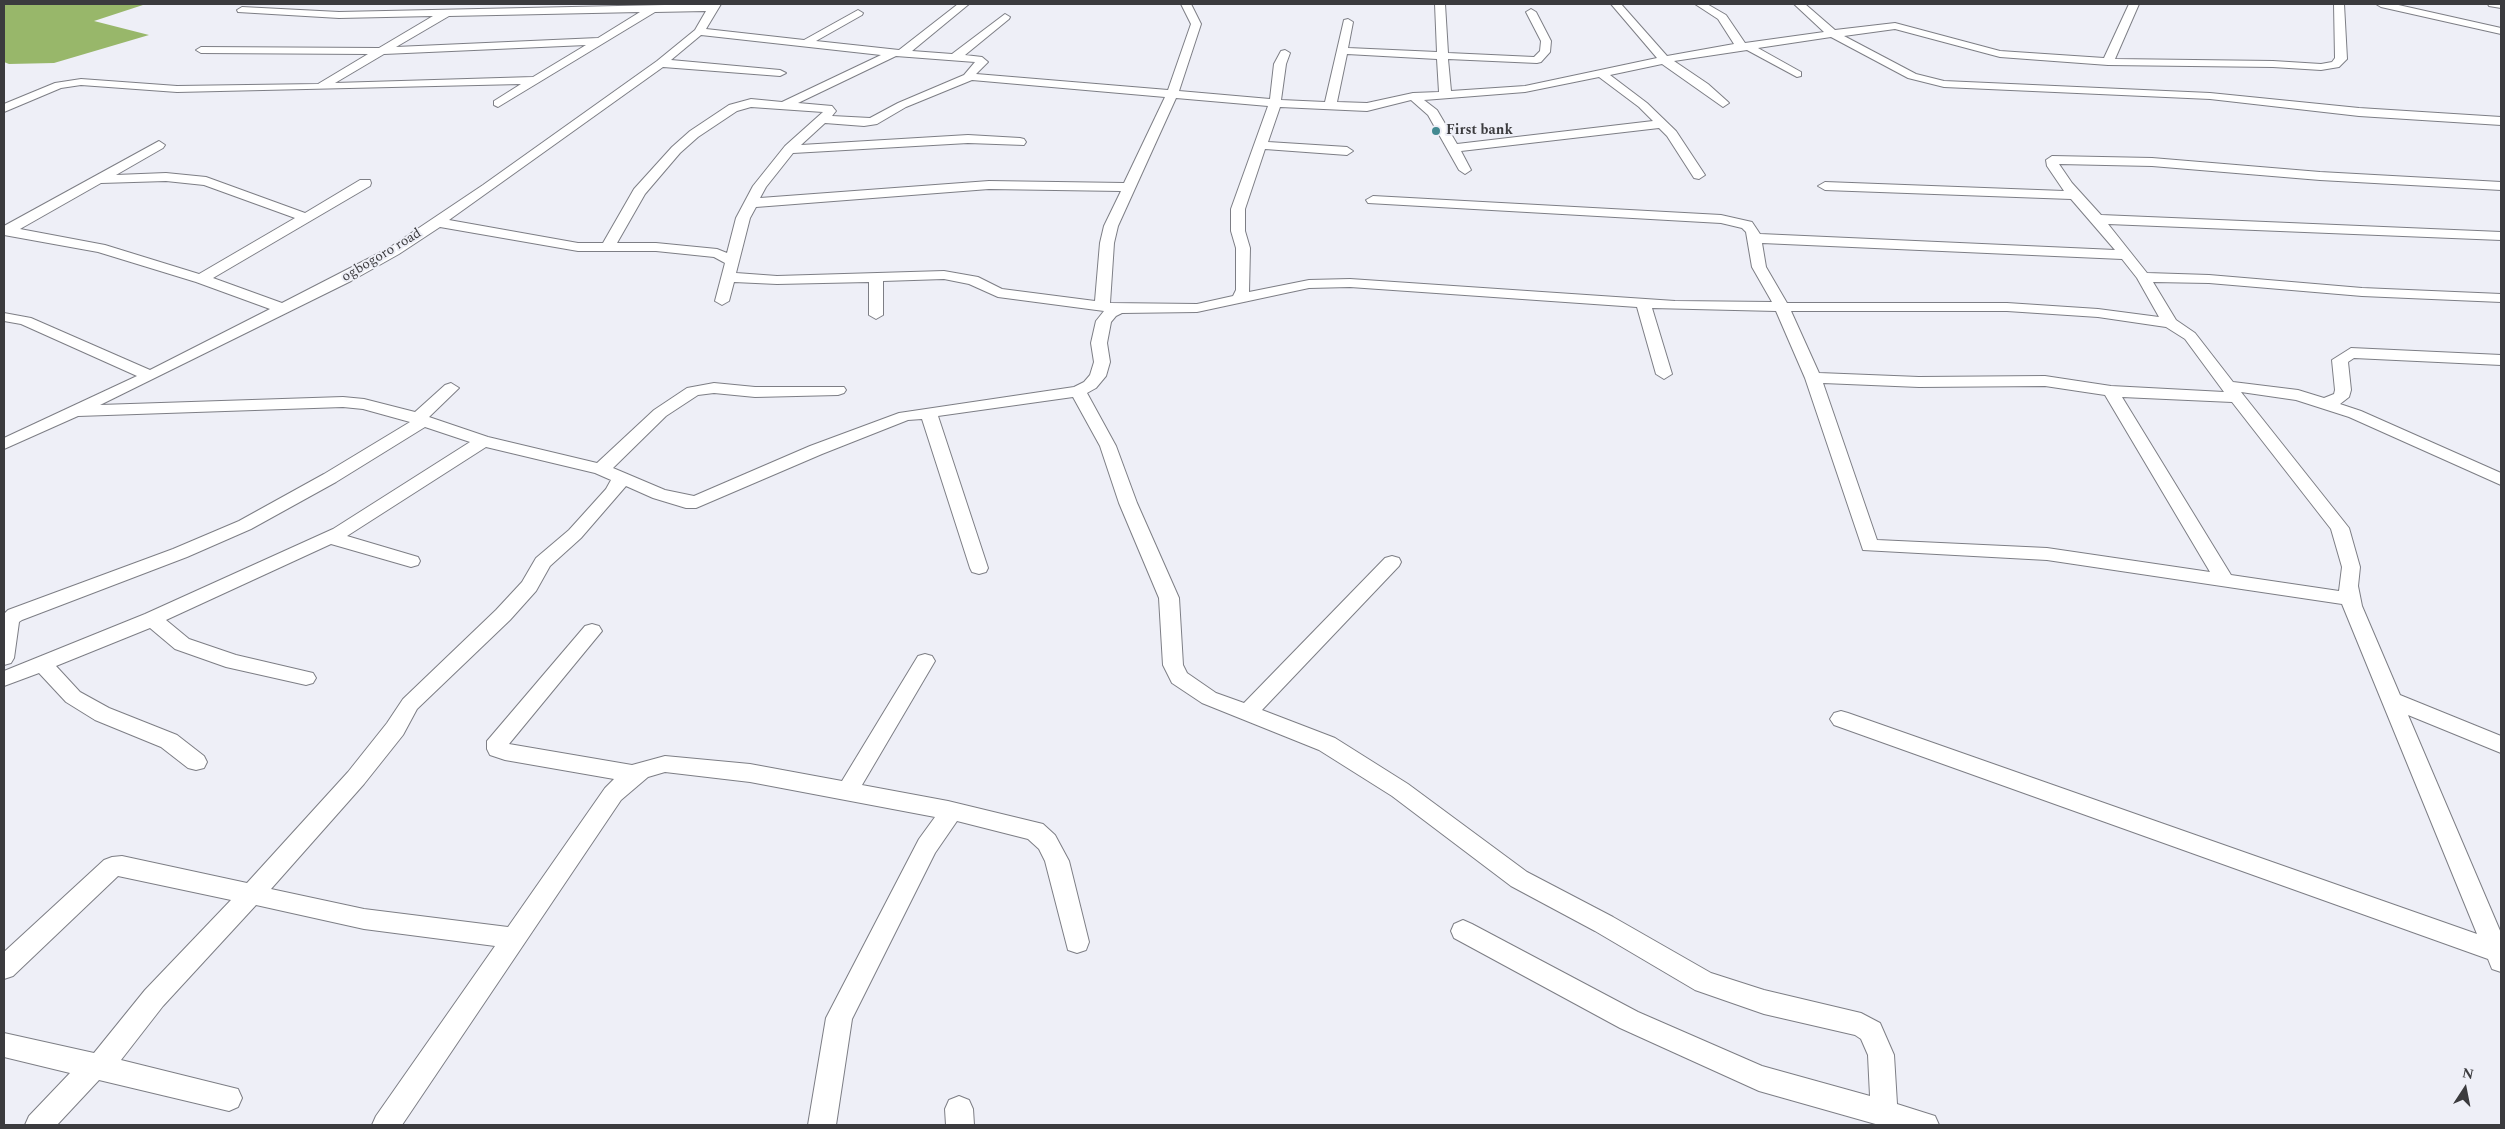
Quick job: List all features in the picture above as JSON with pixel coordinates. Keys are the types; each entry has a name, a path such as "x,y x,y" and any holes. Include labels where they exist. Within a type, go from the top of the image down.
{"street":[{"path":"320,87 463,4"},
{"path":"786,106 816,88 898,53 957,12 964,4"},
{"path":"1102,306 1108,235 1128,187 1173,92 1196,24 1186,4"},
{"path":"1440,4 1444,44 1445,93"},
{"path":"1616,4 1664,60 1704,86 1724,103"},
{"path":"1700,4 1722,17 1732,35 1746,47 1797,74"},
{"path":"1799,4 1833,34 1912,76 1944,84 2210,96 2359,112 2501,121"},
{"path":"2108,62 2134,4"},
{"path":"822,119 872,121 902,105 971,76 1173,92 1275,103 1379,106 1414,96 1525,89 1602,74 1632,65 1703,52 1895,26 1991,53 2108,62 2273,64 2322,68 2335,65 2341,59 2340,4"},
{"path":"2381,4 2501,31"},
{"path":"2493,4 2501,4"},
{"path":"242,10 339,15 445,14 715,6"},
{"name":"ogbogoro road","path":"4,444 150,376 346,278 394,251 661,64 700,32 715,6"},
{"path":"498,103 653,9"},
{"path":"1342,51 1541,58 1545,52 1546,41 1530,12"},
{"path":"806,44 858,13"},
{"path":"954,57 1005,17"},
{"path":"1330,106 1348,22"},
{"path":"700,32 851,50 978,59 982,62 969,74 971,76"},
{"path":"201,50 386,49 600,41"},
{"path":"1238,300 1243,290 1242,248 1238,230 1238,209 1275,103 1280,64 1285,53"},
{"path":"661,64 780,73"},
{"path":"1602,74 1632,95 1672,134 1699,175"},
{"path":"4,108 58,85 81,82 177,89 320,87 536,80"},
{"path":"1414,96 1433,113 1465,170"},
{"path":"607,248 639,192 676,150 694,134 742,104 830,111 789,149 751,203 743,218 722,301"},
{"path":"1454,148 1662,124"},
{"path":"789,149 968,140 1020,142"},
{"path":"5,230 159,145"},
{"path":"1260,145 1347,151"},
{"path":"2170,323 2143,277 2052,166 2052,160 2152,162 2320,176 2501,186"},
{"path":"96,179 166,177 206,181 304,218"},
{"path":"201,279 365,183"},
{"path":"751,203 998,184 1128,187"},
{"path":"1825,186 2075,195"},
{"path":"1373,200 1721,219 1746,225 1753,232 1759,266 1782,307 1813,378 1870,546 2046,554 2351,599"},
{"path":"2097,219 2501,236"},
{"path":"437,222 578,247 689,249 717,253 732,261"},
{"path":"5,230 100,248 201,279 284,309"},
{"path":"1754,238 2124,255"},
{"path":"876,276 876,315"},
{"path":"728,277 777,280 876,276 961,277 998,293 1120,308 1197,308 1309,284 1350,283 1643,303 1782,307 2007,306 2098,313 2170,323 2190,336 2340,528 2351,567 2348,586 2367,646 2392,700 2499,956"},
{"path":"2143,277 2209,279 2362,292 2501,298"},
{"path":"1643,303 1664,374"},
{"path":"78,411 343,402 364,404 483,441 601,469 659,494 686,502 696,502 873,427 905,416 1078,391 1090,385 1098,376 1102,362 1099,343 1104,321 1110,313 1120,308"},
{"path":"4,317 26,322 150,376"},
{"path":"2325,404 2341,398 2343,390 2340,360 2351,353 2501,360"},
{"path":"1813,378 1919,382 2045,381 2111,391 2232,392 2298,395 2355,414 2501,480"},
{"path":"451,388 420,420 330,478 245,525 180,553 22,611 10,620 5,669 42,663 152,619 329,537 483,441"},
{"path":"601,469 660,413 693,391 714,388 755,392 838,390"},
{"path":"1078,391 1108,446 1128,503 1169,598 1173,665 1179,678 1209,698 1327,744 1400,790 1519,879 1604,924 1704,982 1764,1002 1860,1025 1871,1031 1881,1055 1884,1114"},
{"path":"2111,391 2120,410 2224,579"},
{"path":"928,412 979,568"},
{"path":"39,1125 97,1065 154,998 251,895 356,778 394,729 410,704 503,615 530,586 543,562 575,534 612,493 620,483 620,476"},
{"path":"329,537 412,561"},
{"path":"1247,713 1392,562"},
{"path":"152,619 182,644 233,662 306,678"},
{"path":"592,631 498,741 498,749 504,752 635,774"},
{"path":"847,792 924,661"},
{"path":"42,663 73,697 102,714 169,741 196,762"},
{"path":"2392,700 2501,745"},
{"path":"1841,718 2499,956"},
{"path":"386,1125 614,794 635,774 665,764 750,773 952,811 1034,831 1047,842 1057,861 1077,942"},
{"path":"822,1125 839,1018 927,846 952,811"},
{"path":"4,968 112,867 122,866 364,919 516,938"},
{"path":"1463,931 1629,1020 1759,1078 1925,1125"},
{"path":"4,1045 97,1065 229,1098"}],"green space":[{"path":"4,4 146,4 94,21 149,35 54,63 9,64 4,62"}],"place":[{"name":"First bank","path":"1436,131"}]}
